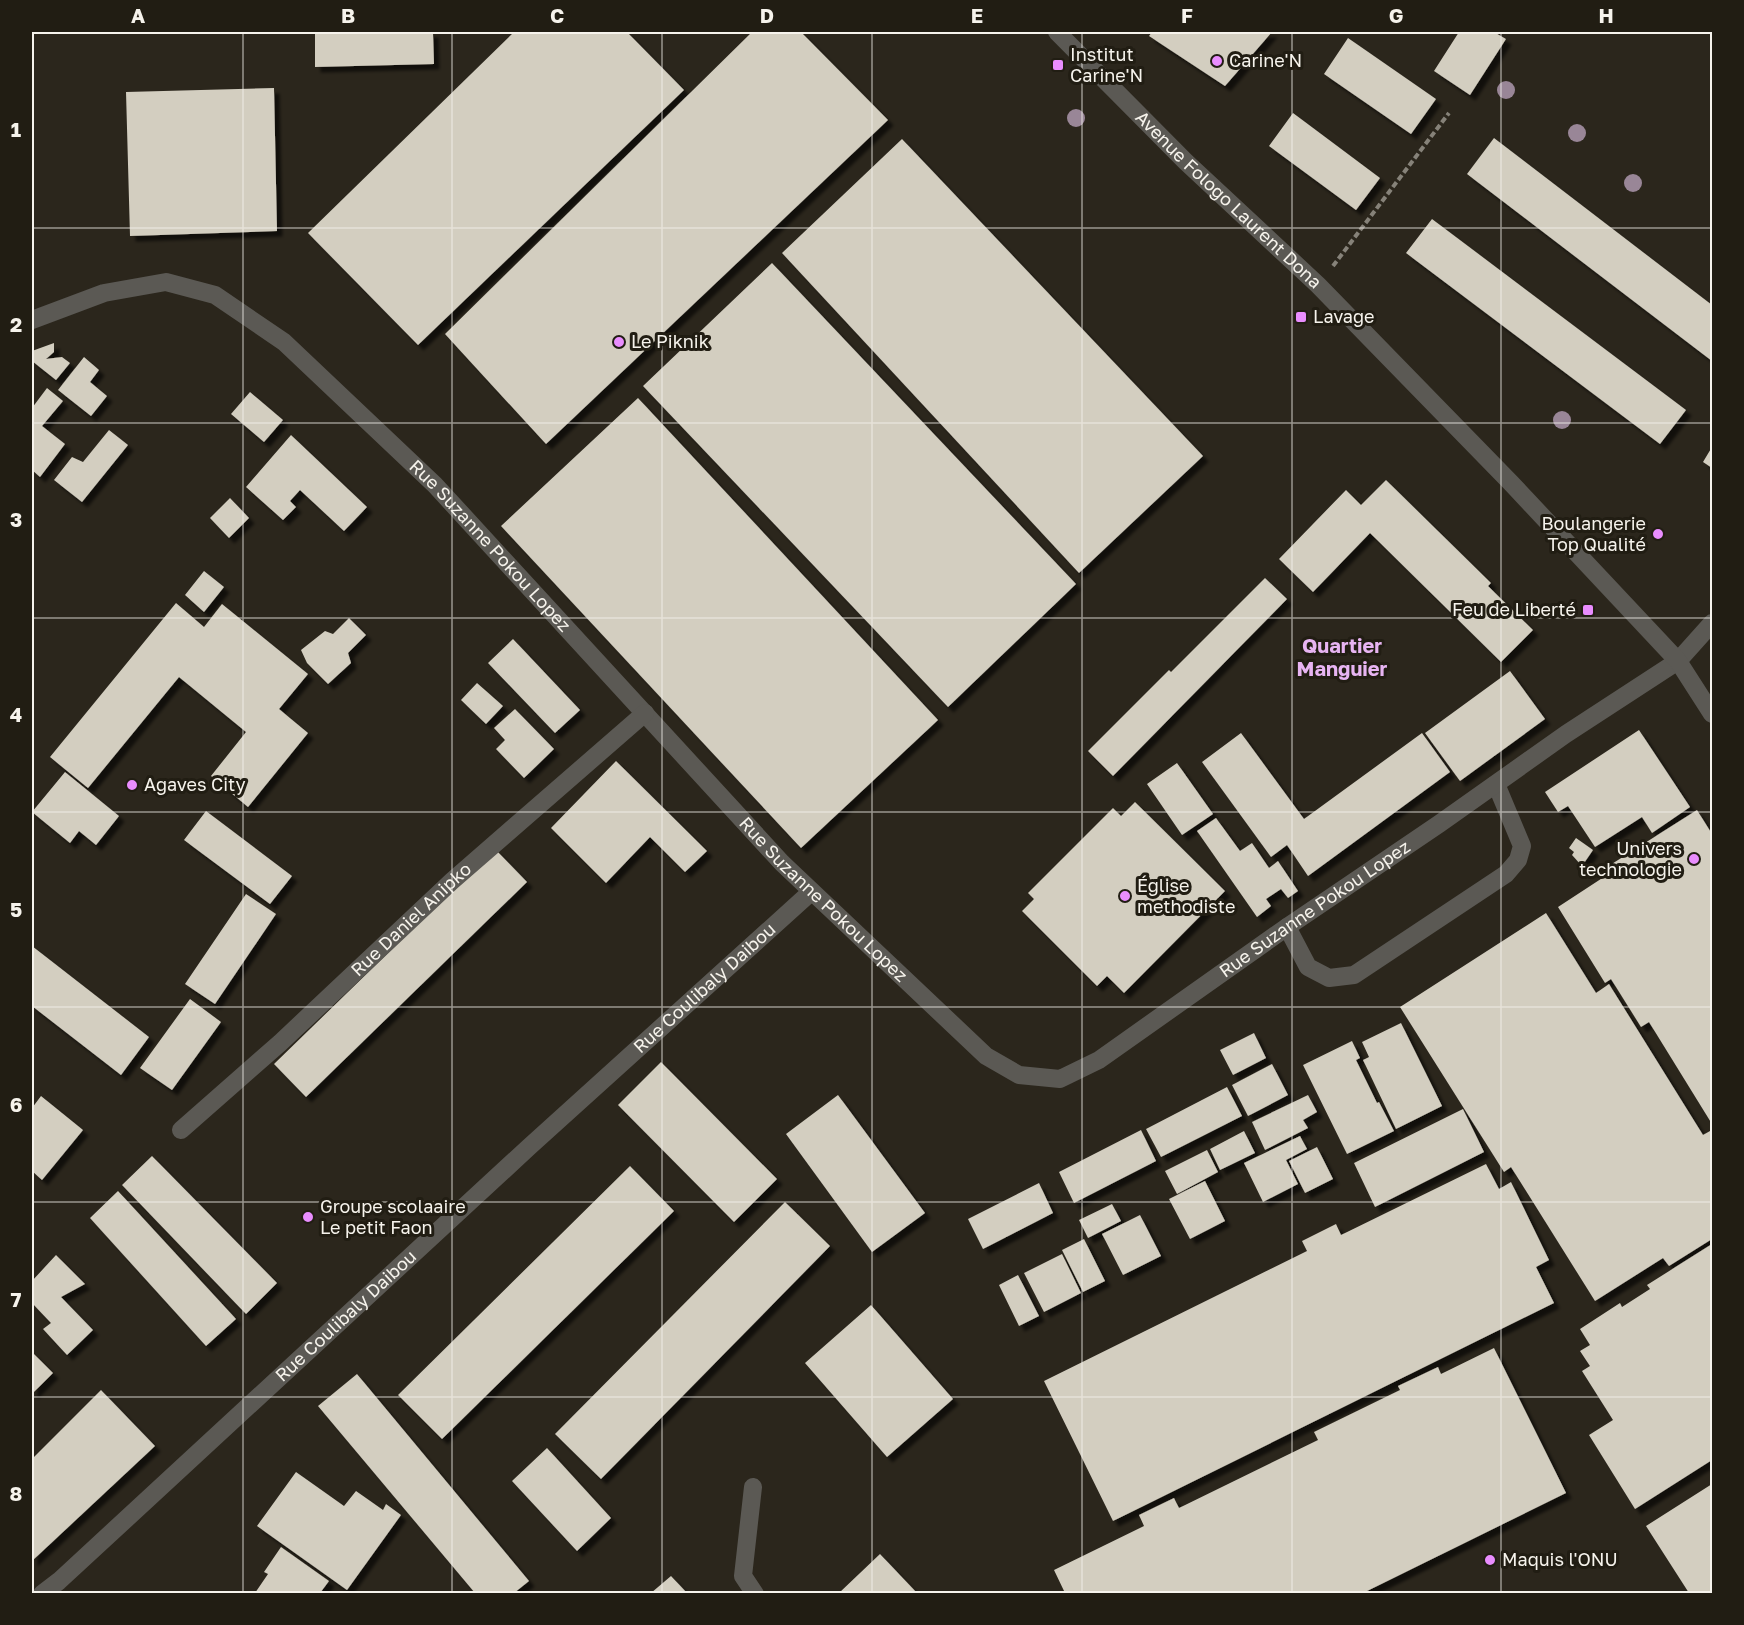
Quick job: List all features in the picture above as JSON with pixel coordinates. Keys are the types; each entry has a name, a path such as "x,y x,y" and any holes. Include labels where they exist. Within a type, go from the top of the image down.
{"street":[{"name":"Avenue Fologo Laurent Dona","path":"1057,32 1186,162 1318,285 1511,483 1678,661 1713,714"},
{"name":"Rue Suzanne Pokou Lopez","path":"32,320 104,293 166,282 215,295 284,342 435,484 811,892 986,1056 1019,1075 1060,1079 1099,1060 1287,927 1566,735 1678,661 1713,623"},
{"name":"Rue Daniel Anipko","path":"181,1130 280,1043 452,881 645,713"},
{"path":"1287,927 1308,967 1329,978 1354,975 1506,874 1518,860 1522,846 1496,784"},
{"name":"Rue Coulibaly Daibou","path":"42,1593 59,1581 520,1155 811,892"},
{"path":"753,1487 743,1576 755,1593"}],"path":[{"path":"1318,285 1449,113"}],"building":[{"path":"315,32 433,32 434,64 315,67"},
{"path":"514,32 627,32 684,90 418,345 308,233"},
{"path":"752,32 801,32 888,120 546,444 445,334"},
{"name":"Carine'N","path":"1152,32 1272,32 1225,86 1149,36"},
{"path":"1459,32 1494,32 1506,39 1470,95 1434,71"},
{"path":"1348,38 1436,99 1411,134 1324,74"},
{"path":"274,88 277,231 130,236 126,92"},
{"path":"1293,113 1380,178 1356,210 1269,146"},
{"path":"1494,138 1712,305 1712,361 1467,174"},
{"path":"902,139 1203,456 1079,573 782,253"},
{"path":"1432,219 1686,410 1660,444 1406,253"},
{"path":"772,263 1076,584 948,707 643,386"},
{"path":"54,343 54,352 46,359 62,357 70,363 56,380 32,361 32,351"},
{"path":"84,357 99,370 90,382 107,396 91,416 58,390"},
{"path":"47,388 63,401 42,426 65,444 40,477 32,470 32,408"},
{"path":"250,392 283,420 264,442 231,414"},
{"path":"638,398 938,720 801,848 501,526"},
{"path":"109,430 128,445 82,502 54,480 72,457 83,462"},
{"path":"291,435 367,507 344,531 300,490 290,501 296,507 283,520 246,487"},
{"path":"1712,447 1712,468 1703,462"},
{"path":"1386,480 1491,583 1488,586 1533,630 1501,662 1370,533 1313,592 1279,559 1346,490 1361,505"},
{"path":"230,498 249,518 229,538 210,518"},
{"path":"204,571 224,587 204,612 185,595"},
{"path":"1265,578 1287,599 1113,776 1088,751"},
{"path":"176,603 204,627 222,604 308,674 279,709 308,733 248,807 211,776 246,732 179,677 88,788 50,757"},
{"path":"349,618 366,635 348,653 351,663 328,684 307,663 301,650 325,631 333,634"},
{"path":"513,639 580,710 555,733 488,663"},
{"path":"1510,671 1545,719 1460,781 1425,733"},
{"path":"477,683 503,706 486,724 461,700"},
{"path":"515,709 554,749 524,778 496,749 505,740 494,728"},
{"path":"1639,730 1690,807 1652,833 1642,817 1595,847 1568,806 1558,812 1545,792"},
{"path":"1241,733 1304,819 1422,733 1450,772 1308,876 1287,845 1271,857 1202,762"},
{"path":"616,761 707,851 685,872 650,837 606,883 551,828"},
{"path":"1177,763 1213,814 1182,835 1147,784"},
{"path":"65,772 119,816 96,845 79,831 70,843 32,812"},
{"name":"Église methodiste","path":"1135,802 1225,891 1124,993 1107,976 1097,986 1022,911 1034,899 1028,893 1113,808 1121,816"},
{"path":"1697,810 1712,834 1712,1124 1649,1022 1641,1027 1611,979 1605,983 1558,907 1610,873 1607,867"},
{"path":"206,811 292,876 270,904 184,840"},
{"path":"1216,818 1240,851 1252,843 1269,868 1278,861 1298,891 1288,898 1281,889 1266,899 1271,906 1257,917 1197,831"},
{"path":"1576,838 1593,850 1582,866 1569,848"},
{"path":"495,849 527,882 306,1097 274,1064"},
{"path":"246,894 276,914 215,1004 185,984"},
{"path":"1546,913 1596,993 1609,984 1703,1135 1710,1131 1712,1135 1712,1239 1669,1266 1663,1258 1595,1301 1511,1167 1504,1172 1400,1007"},
{"path":"32,946 149,1037 121,1075 32,1006"},
{"path":"190,999 221,1022 172,1090 140,1068"},
{"path":"1401,1023 1442,1106 1396,1129 1363,1060 1369,1057 1362,1042"},
{"path":"1254,1033 1266,1058 1233,1075 1220,1050"},
{"path":"1352,1041 1360,1058 1356,1060 1394,1131 1347,1154 1303,1065"},
{"path":"661,1062 777,1179 734,1222 618,1105"},
{"path":"1272,1064 1288,1095 1248,1116 1232,1085"},
{"path":"1227,1087 1242,1116 1161,1157 1146,1129"},
{"path":"838,1095 925,1213 872,1252 786,1134"},
{"path":"1308,1095 1317,1112 1303,1120 1308,1128 1265,1150 1252,1122"},
{"path":"41,1096 83,1130 42,1180 32,1171 32,1108"},
{"path":"1463,1109 1484,1152 1375,1207 1354,1163"},
{"path":"1141,1130 1156,1161 1074,1203 1059,1172"},
{"path":"1244,1131 1255,1153 1220,1170 1210,1149"},
{"path":"1300,1136 1307,1149 1286,1160 1298,1184 1263,1202 1244,1163"},
{"path":"1317,1147 1333,1179 1305,1193 1289,1161"},
{"path":"1207,1150 1218,1172 1177,1194 1165,1171"},
{"path":"152,1156 277,1283 246,1314 122,1185"},
{"path":"1486,1164 1499,1189 1511,1182 1549,1260 1536,1267 1554,1303 1113,1521 1044,1381 1307,1251 1302,1241 1336,1224 1341,1235"},
{"path":"630,1166 674,1211 442,1439 398,1395"},
{"path":"1205,1181 1225,1221 1190,1239 1169,1199"},
{"path":"1039,1183 1053,1213 983,1249 968,1219"},
{"path":"118,1191 236,1319 206,1346 90,1218"},
{"path":"785,1202 830,1246 601,1479 555,1434"},
{"path":"1112,1204 1121,1221 1088,1238 1079,1220"},
{"path":"1140,1215 1161,1256 1123,1275 1102,1234"},
{"path":"1084,1239 1105,1281 1083,1292 1062,1250"},
{"path":"1712,1244 1712,1460 1635,1509 1589,1435 1613,1420 1582,1371 1590,1366 1580,1351 1590,1345 1580,1329 1620,1303 1622,1307 1650,1289 1647,1285"},
{"path":"1062,1254 1081,1293 1044,1312 1024,1273"},
{"path":"56,1255 85,1284 61,1297 93,1330 67,1355 43,1329 51,1323 32,1303 32,1281"},
{"path":"1018,1275 1039,1316 1019,1326 999,1285"},
{"path":"871,1305 953,1399 887,1457 805,1363"},
{"path":"1494,1348 1566,1493 1363,1593 1065,1593 1054,1570 1144,1526 1139,1515 1174,1498 1179,1508 1318,1440 1314,1432 1400,1390 1398,1386 1438,1367 1441,1374"},
{"path":"32,1352 53,1373 32,1394"},
{"path":"357,1374 529,1581 514,1593 475,1593 318,1406"},
{"path":"101,1390 155,1446 32,1561 32,1459"},
{"path":"547,1448 611,1518 577,1551 512,1481"},
{"path":"296,1472 344,1506 356,1491 383,1510 386,1504 401,1515 347,1590 257,1526"},
{"path":"1712,1484 1712,1593 1689,1593 1646,1526"},
{"path":"281,1547 329,1581 320,1593 255,1593 268,1574 264,1572"},
{"path":"880,1554 917,1593 839,1593"},
{"path":"671,1576 687,1593 651,1593"}],"place":[{"name":"Carine'N","path":"1217,61"},
{"name":"Institut Carine'N","path":"1058,65"},
{"name":"Lavage","path":"1301,317"},
{"name":"Le Piknik","path":"619,342"},
{"name":"Boulangerie Top Qualité","path":"1658,534"},
{"name":"Feu de Liberté","path":"1588,610"},
{"name":"Agaves City","path":"132,785"},
{"name":"Univers technologie","path":"1694,859"},
{"name":"Église methodiste","path":"1125,896"},
{"name":"Groupe scolaaire Le petit Faon","path":"308,1217"},
{"name":"Maquis l'ONU","path":"1490,1560"}],"district":[{"name":"Quartier Manguier","path":"1342,658"}]}
